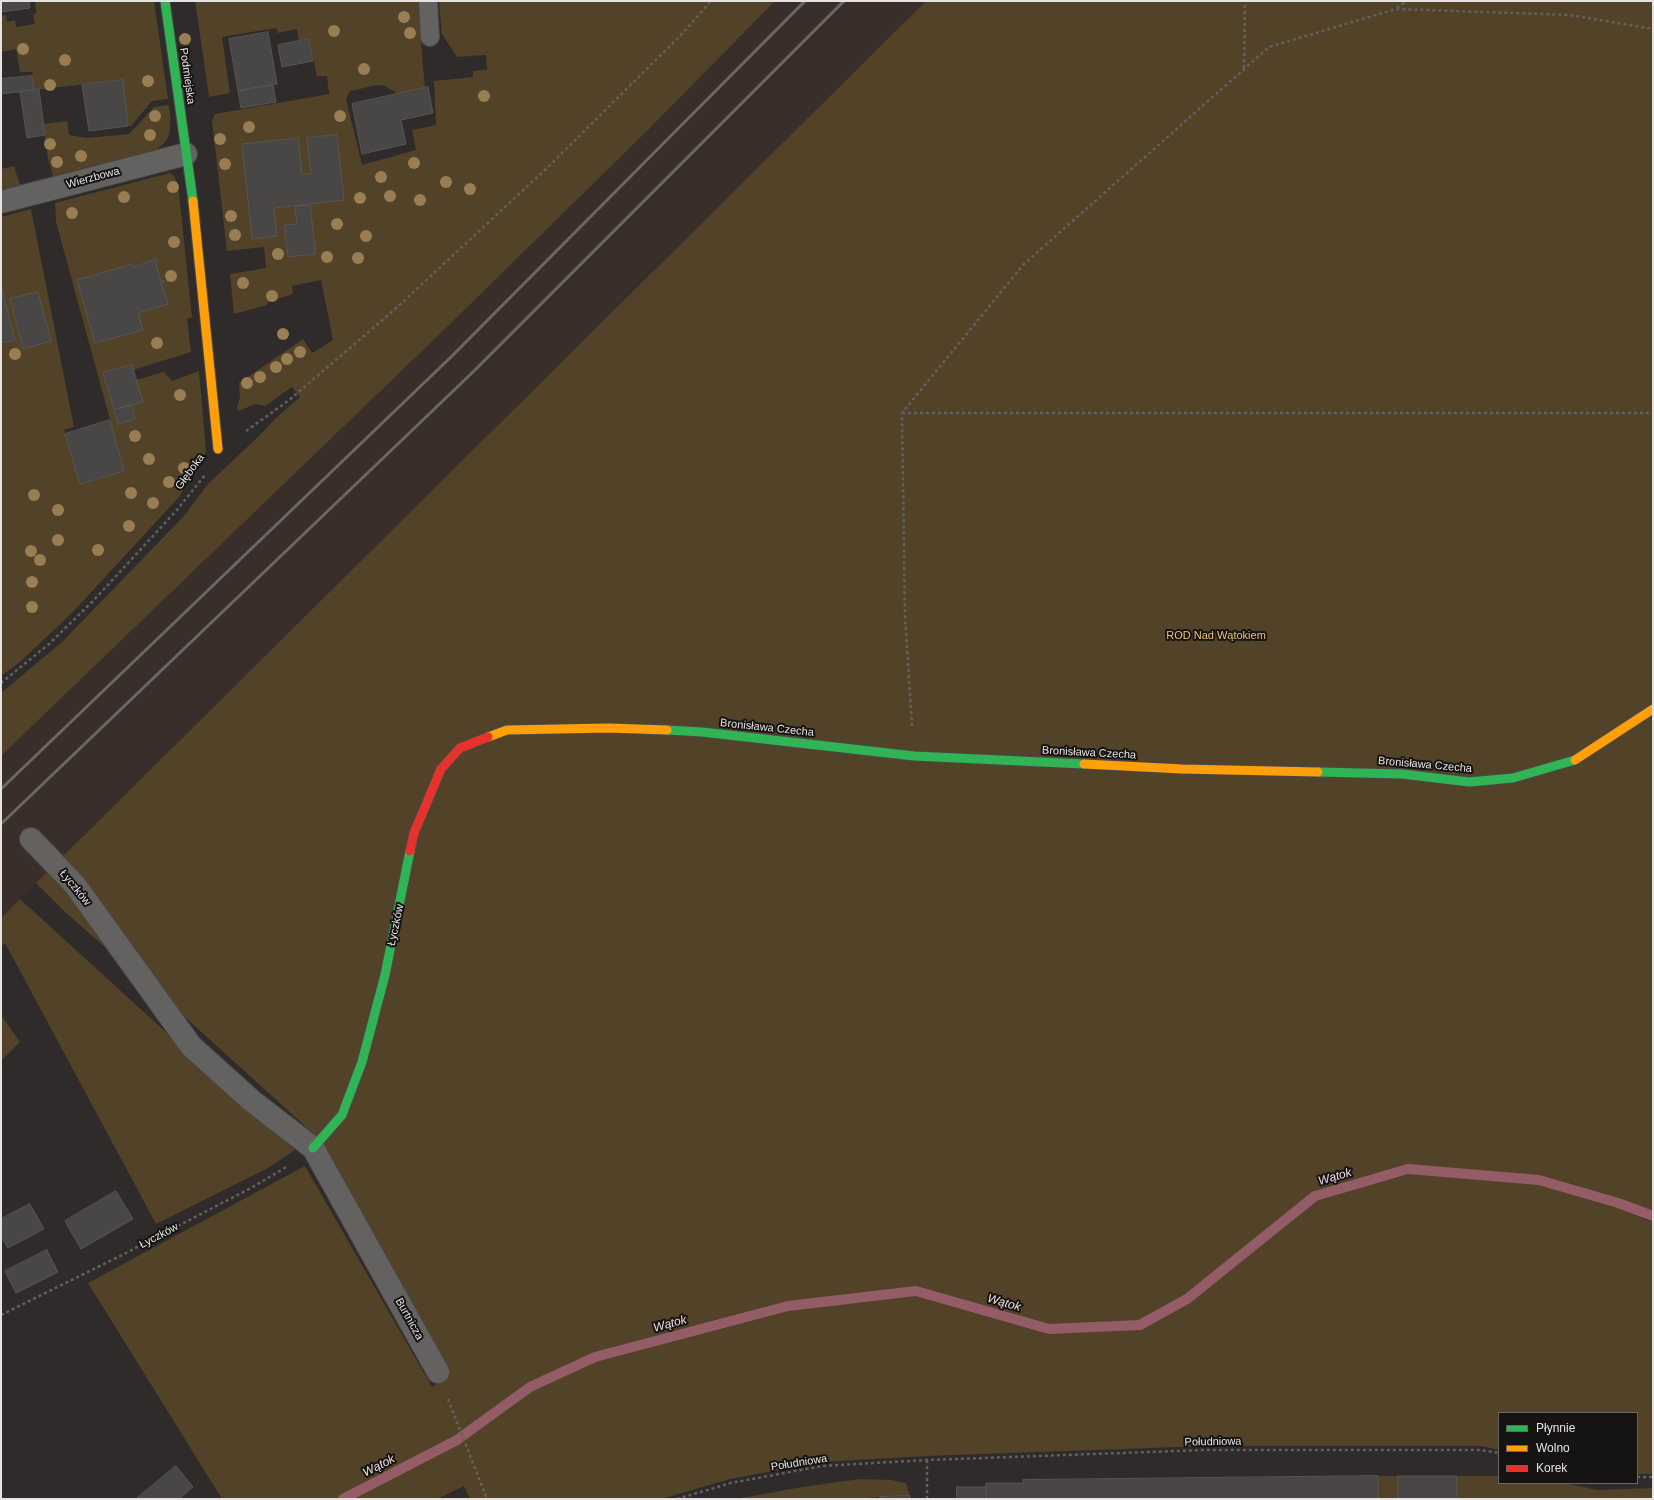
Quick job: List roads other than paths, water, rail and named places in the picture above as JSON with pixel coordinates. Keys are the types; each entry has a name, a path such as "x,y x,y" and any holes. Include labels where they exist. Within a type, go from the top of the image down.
{"street":[{"name":"Podmiejska","path":"165,1 186,154"},
{"name":"Wierzbowa","path":"1,202 186,154"},
{"name":"Głęboka","path":"186,154 195,212 218,449"},
{"name":"Bronisława Czecha","path":"507,730 609,728 702,732 914,756 1182,769 1402,774 1469,782 1513,778 1574,761 1653,709"},
{"name":"Łyczków","path":"31,839 75,885 191,1046 252,1101 313,1148 342,1115 362,1062 385,974 414,833 441,768 460,748 507,730"},
{"name":"Burtnicza","path":"313,1148 438,1372"}],"lane":[{"path":"428,1 430,37"}],"waterway":[{"name":"Wątok","path":"343,1499 457,1440 530,1387 595,1357 788,1306 916,1291 1049,1329 1140,1325 1187,1299 1315,1196 1408,1169 1539,1180 1618,1203 1653,1216"}],"railway":[{"path":"1,789 451,357 805,1"},
{"path":"1,824 474,371 844,1"}],"park label":[{"name":"ROD Nad Wątokiem","path":"1216,636"}]}
